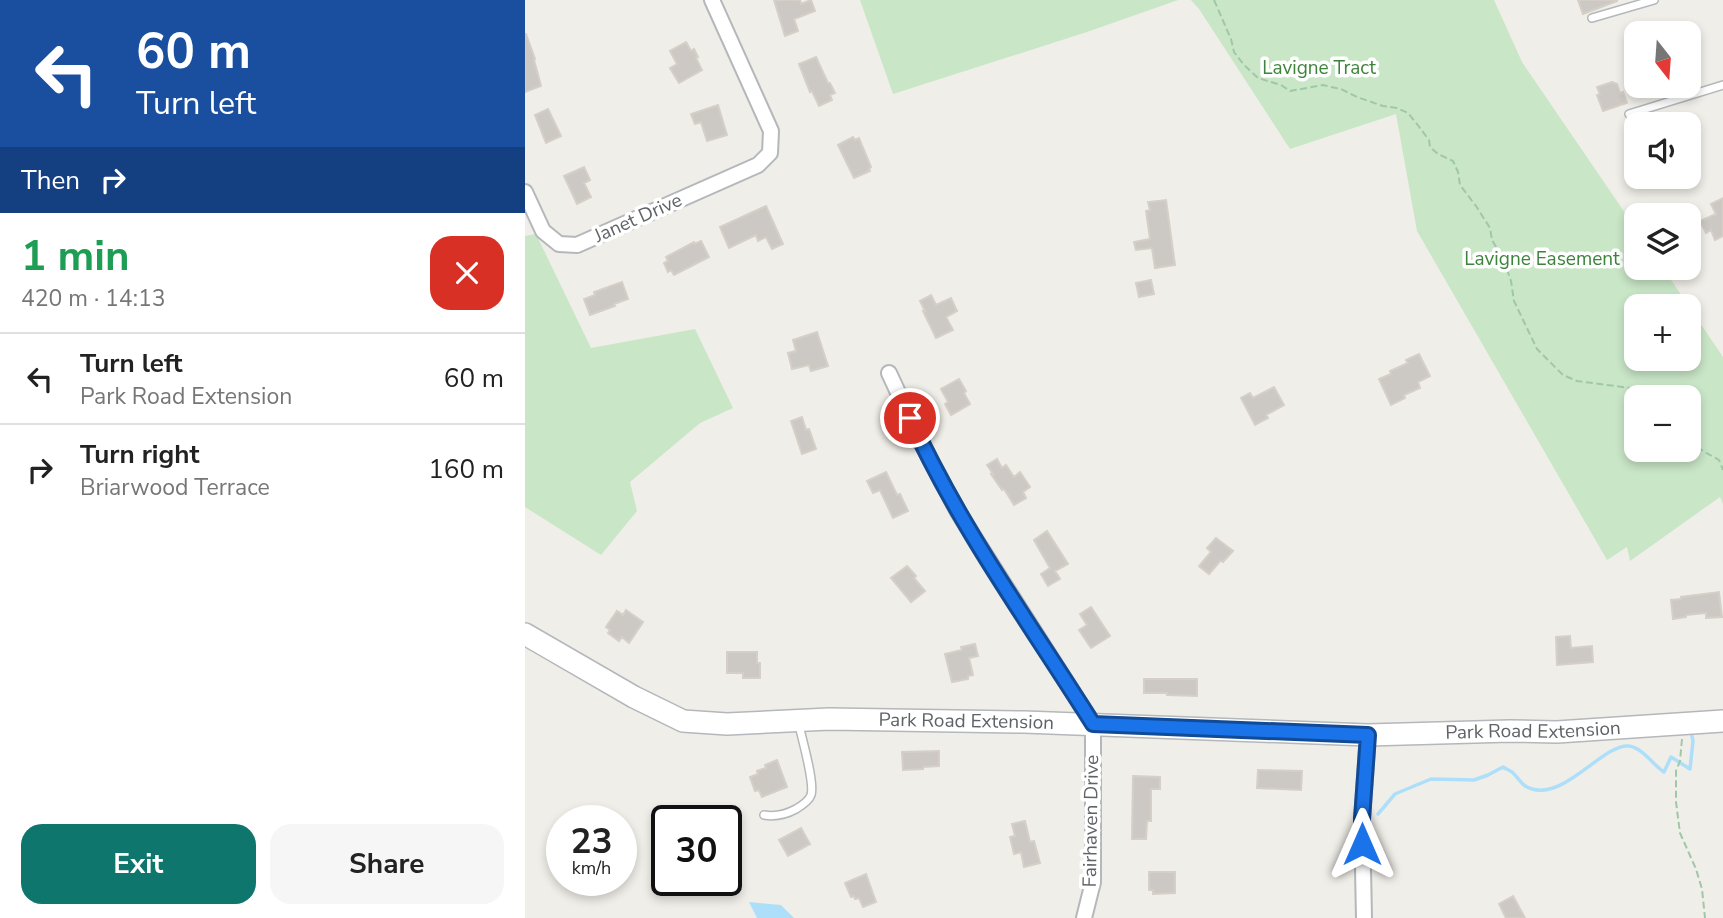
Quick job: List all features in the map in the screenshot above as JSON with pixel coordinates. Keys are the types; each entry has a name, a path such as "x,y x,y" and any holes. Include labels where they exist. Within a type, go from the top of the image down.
{"street":[{"name":"Janet Drive","path":"525,192 543,231 559,244 577,245 758,165 770,153 771,131 712,0"},
{"path":"889,373 958,512 1093,724"},
{"name":"Park Road Extension","path":"525,634 634,697 683,721 727,724 829,719 1093,724 1368,735 1557,732 1723,721"},
{"name":"Fairhaven Drive","path":"1084,918 1093,883 1093,724"},
{"path":"1364,918 1362,819 1368,735"}],"lane":[{"path":"1592,18 1654,0"},
{"path":"1635,112 1723,85"},
{"path":"764,815 783,816 807,802 811,795 798,720"}],"path":[{"path":"1214,0 1234,52 1258,78 1282,85 1290,91 1323,85 1341,89 1357,97 1408,113 1429,139 1430,147 1437,154 1453,161 1460,185 1490,228 1492,240 1511,281 1514,301 1537,349 1554,368 1577,382 1624,387"},
{"path":"1701,449 1719,460 1723,470"},
{"path":"1679,724 1682,753 1676,771 1676,802 1680,833 1702,889 1705,918"}],"green space":[{"path":"860,0 1178,0 893,94"},
{"name":"Lavigne Easement","path":"1191,0 1494,0 1522,62 1624,211 1624,280 1671,280 1681,294 1624,294 1624,371 1701,371 1701,325 1723,357 1723,504 1720,497 1630,561 1627,547 1607,560 1417,231 1396,114 1290,149"},
{"path":"536,234 591,348 695,329 733,408 700,423 630,482 637,511 601,555 525,507 525,236"}],"water":[{"path":"749,902 781,905 794,918 757,918"}],"building":[{"path":"774,0 800,0 801,4 811,0 815,11 794,19 798,31 785,36"},
{"path":"1578,0 1617,0 1617,1 1583,14"},
{"path":"525,34 535,59 541,86 525,92"},
{"path":"686,42 691,51 694,49 702,70 679,83 670,68 677,64 670,51"},
{"path":"816,57 835,93 830,95 832,100 819,106 812,91 810,92 799,64"},
{"path":"1612,82 1617,84 1627,103 1603,111 1597,87"},
{"path":"718,105 727,135 707,141 701,122 695,124 691,114"},
{"path":"548,109 561,136 546,143 535,115"},
{"path":"853,137 855,140 859,138 871,167 870,171 854,178 838,145"},
{"path":"584,167 590,180 584,183 591,197 577,204 564,176"},
{"path":"1723,198 1723,236 1715,240 1711,230 1706,233 1701,223 1716,214 1711,204"},
{"path":"1166,200 1175,265 1155,268 1152,248 1136,250 1134,242 1150,239 1146,211 1150,210 1148,202"},
{"path":"766,206 783,244 772,249 766,237 758,241 756,235 729,248 720,227"},
{"path":"701,241 709,257 674,275 671,270 668,272 664,263 668,261 666,257"},
{"path":"1151,280 1154,294 1139,297 1136,283"},
{"path":"622,282 628,299 590,315 584,299 595,295 594,292"},
{"path":"931,295 936,305 951,298 957,311 946,317 953,330 936,338 920,301"},
{"path":"817,332 828,366 811,371 809,365 792,369 788,353 796,351 793,340"},
{"path":"1419,354 1430,376 1418,382 1420,388 1391,405 1379,379 1391,374 1390,371 1408,363 1406,360"},
{"path":"959,379 970,404 951,415 941,389"},
{"path":"1274,387 1284,405 1255,425 1241,398 1250,393 1253,398"},
{"path":"802,417 816,449 802,454 791,421"},
{"path":"997,459 1002,468 1006,465 1014,477 1020,472 1030,487 1023,492 1026,498 1014,505 987,465"},
{"path":"886,472 908,511 893,518 880,490 873,493 867,481"},
{"path":"1047,531 1068,564 1055,571 1060,579 1048,586 1041,574 1050,568 1034,540"},
{"path":"1216,538 1233,551 1209,574 1199,566 1211,552 1207,548"},
{"path":"907,566 925,591 911,602 891,578"},
{"path":"1719,592 1722,617 1706,618 1706,613 1673,619 1671,600"},
{"path":"1091,607 1110,636 1091,648 1079,630 1087,625 1080,614"},
{"path":"626,610 643,622 629,643 622,637 619,641 608,633 610,630 606,627 617,611 623,615"},
{"path":"1570,636 1571,648 1592,646 1593,662 1557,665 1556,637"},
{"path":"975,644 978,656 969,658 973,675 968,676 968,679 952,682 945,654"},
{"path":"727,652 757,652 760,678 743,678 743,673 727,673"},
{"path":"1144,679 1197,679 1197,696 1144,693"},
{"path":"939,751 939,766 903,770 902,752"},
{"path":"777,760 787,787 762,797 759,790 755,791 750,777 766,768 765,765"},
{"path":"1258,770 1302,771 1301,790 1257,788"},
{"path":"1133,776 1160,777 1160,789 1151,789 1151,821 1147,821 1146,839 1132,839"},
{"path":"1025,821 1030,842 1034,841 1040,863 1024,867 1021,852 1014,854 1010,837 1015,836 1012,824"},
{"path":"801,828 810,844 788,856 779,840"},
{"path":"1149,872 1175,872 1175,893 1153,894 1153,890 1149,890"},
{"path":"866,874 876,902 863,907 859,898 851,897 845,883"},
{"path":"1513,896 1525,918 1506,918 1499,904"}],"waterway":[{"path":"1378,814 1395,794 1431,779 1474,780 1503,767 1528,788 1545,790 1571,779 1619,747 1634,747 1664,772 1671,757 1690,769 1693,741 1691,732"}],"route":[{"path":"910,418 958,512 1093,724 1368,735 1362,844"}],"park label":[{"name":"Lavigne Tract","path":"1319,68"}]}
